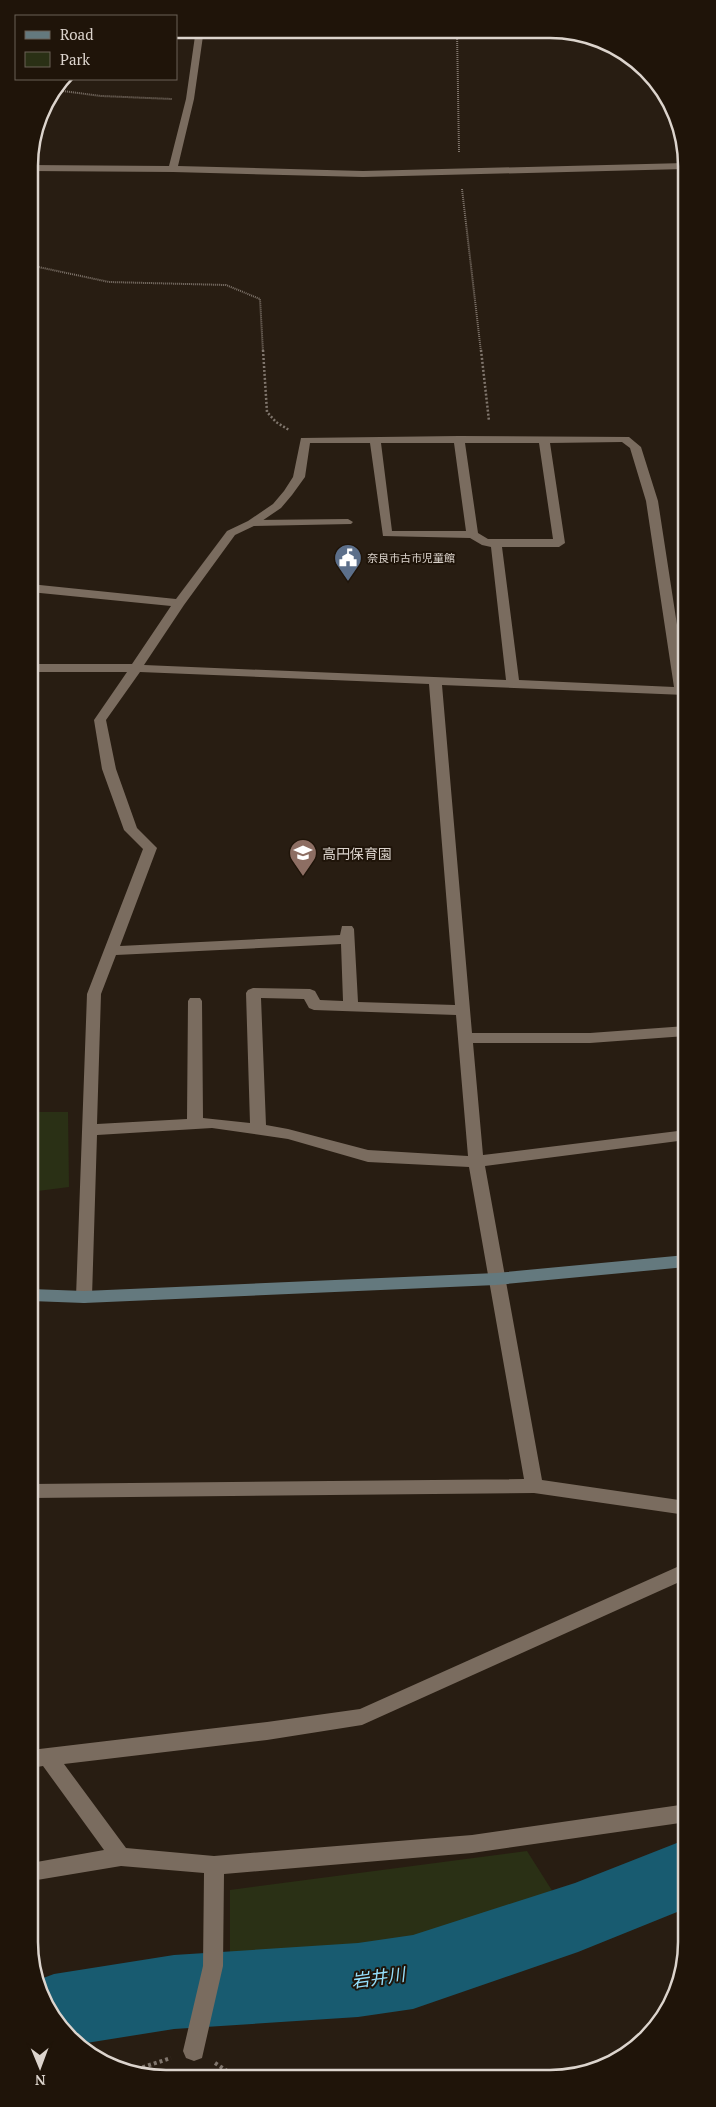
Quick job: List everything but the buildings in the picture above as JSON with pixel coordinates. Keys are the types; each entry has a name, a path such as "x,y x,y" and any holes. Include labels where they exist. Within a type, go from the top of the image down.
{"street":[{"path":"173,169 190,100 199,38"},
{"path":"38,168 173,169 363,174 678,166"},
{"path":"459,439 472,535"},
{"path":"376,440 387,534 472,535 486,544 559,543 544,439"},
{"path":"84,1297 94,994 150,848 131,830 109,769 100,720 180,603 231,533 252,523 277,506 299,477 305,440 625,439 635,447 652,501 678,658"},
{"path":"496,543 513,684"},
{"path":"38,589 180,603"},
{"path":"38,668 136,668 513,684 678,694"},
{"path":"435,681 476,1162 534,1486"},
{"path":"111,951 347,934 351,1006"},
{"path":"258,1130 252,993 310,994 314,1005 463,1010"},
{"path":"195,1002 195,1124"},
{"path":"465,1038 590,1038 678,1031"},
{"path":"89,1130 212,1123 288,1134 368,1156 476,1162 678,1136"},
{"path":"38,1295 84,1297 496,1279 678,1262"},
{"path":"38,1491 534,1486 678,1507"},
{"path":"40,1758 267,1731 362,1717 678,1575"},
{"path":"40,1758 121,1857"},
{"path":"38,1871 121,1857 214,1865 472,1844 678,1813"},
{"path":"194,2051 213,1966 214,1865"}],"lane":[{"path":"252,523 348,522"}],"path":[{"path":"456,38 460,172 491,439"},
{"path":"62,91 100,96 190,100"},
{"path":"38,266 50,267 90,279 109,282 226,285 260,299 267,412 276,422 305,440"}],"green space":[{"path":"38,1112 68,1112 69,1187 38,1191"},
{"path":"527,1851 558,1900 421,1946 230,1964 230,1890"}],"waterway":[{"name":"岩井川","path":"58,2010 174,1992 358,1980 413,1972 578,1917 678,1877"}],"place":[{"name":"奈良市古市児童館","path":"348,582"},
{"name":"高円保育園","path":"303,877"}]}
